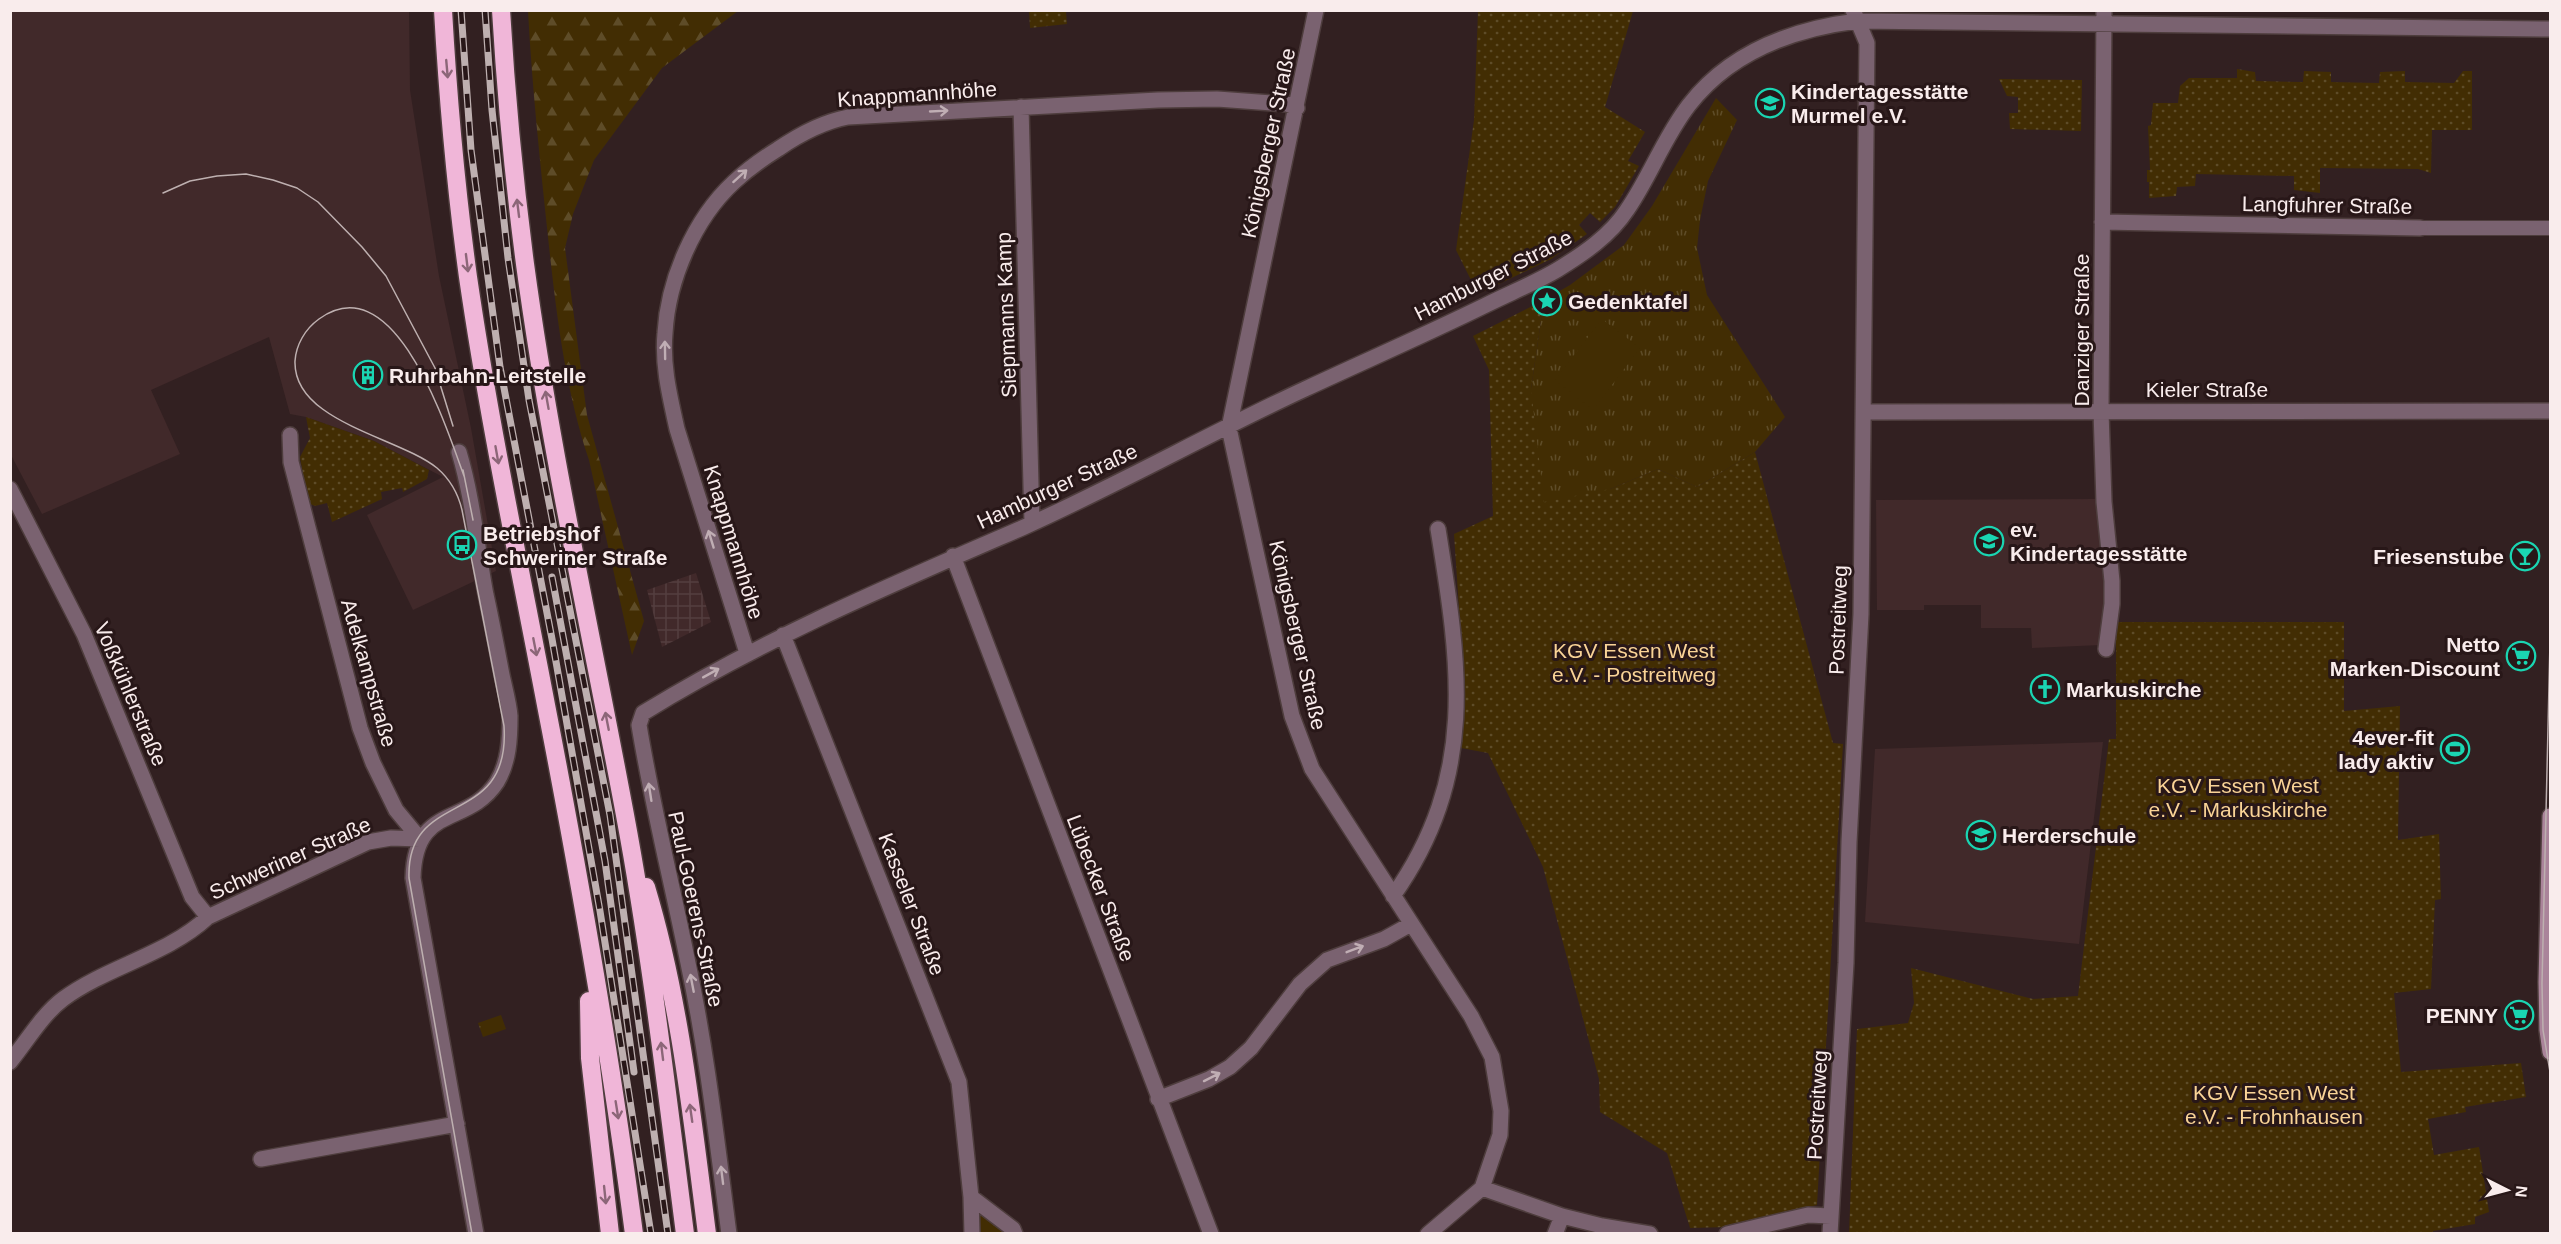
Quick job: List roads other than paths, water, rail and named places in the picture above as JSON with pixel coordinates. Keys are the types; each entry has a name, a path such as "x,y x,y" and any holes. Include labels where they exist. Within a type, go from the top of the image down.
{"highway":[{"path":"443,10 455,162 470,288 501,474 547,709 589,948 618,1116 634,1233"},
{"path":"501,10 510,138 527,276 548,408 626,819 658,1026 686,1233"},
{"path":"626,819 662,942 680,1027 707,1233"},
{"path":"589,948 590,1058 609,1233"}],"main road":[{"path":"2550,816 2546,982 2550,1052"}],"street":[{"name":"Königsberger Straße","path":"1316,10 1229,428 1292,716 1312,769 1471,1016 1492,1057 1500,1101 1500,1135 1482,1188"},
{"name":"Hamburger Straße","path":"747,653 953,556 1032,523 1300,392 1545,277 1590,249 1627,211 1688,106 1710,82 1756,49 1798,32 1855,16 2104,18 2550,30"},
{"name":"Postreitweg","path":"1830,1233 1846,963 1849,842 1861,614 1867,43 1855,16"},
{"name":"Danziger Straße","path":"2104,18 2101,411 2104,502 2112,581 2112,604 2106,649"},
{"name":"Knappmannhöhe","path":"747,653 677,429 664,355 665,332 674,286 682,262 695,234 732,184 752,166 792,140 828,121 868,115 1188,99 1287,104 1297,108"},
{"name":"Siepmanns Kamp","path":"1021,107 1032,523"},
{"name":"Langfuhrer Straße","path":"2103,222 2550,228"},
{"name":"Kieler Straße","path":"1864,412 2550,411"},
{"name":"Adelkampstraße","path":"290,435 291,462 360,728 373,763 396,810 420,839"},
{"path":"459,452 468,481 485,589 510,714 509,745 503,770 488,793 437,823 420,839 416,851 414,878 476,1233"},
{"name":"Voßkühlerstraße","path":"10,489 84,634 192,897 208,917"},
{"path":"1393,896 1418,858 1434,820 1449,770 1457,716 1454,626 1438,529"},
{"name":"Lübecker Straße","path":"953,556 1158,1099 1211,1233"},
{"name":"Kasseler Straße","path":"783,635 959,1082 972,1197 972,1233"},
{"name":"Paul-Goerens-Straße","path":"729,1233 707,1064 688,963 652,803 639,725 643,713 747,653"},
{"name":"Schweriner Straße","path":"10,1062 45,1016 62,1000 80,988 192,932 208,917 368,842 391,838 420,839"},
{"path":"1158,1099 1209,1079 1230,1067 1251,1048 1300,984 1327,960 1384,939 1411,924"},
{"path":"261,1158 457,1124"},
{"path":"1428,1233 1482,1188 1562,1216 1602,1226 1650,1233"},
{"path":"972,1197 1015,1233"},
{"path":"1727,1233 1808,1215 1831,1216"},
{"path":"1555,1233 1562,1216"}],"tram line":[{"path":"163,193 190,181 246,174 297,188 318,202 362,247 386,276 435,368 453,426"},
{"path":"464,476 430,390 413,358 394,332 371,313 346,308 319,319 309,328 299,343 295,361 299,382 311,399 351,426 420,457 437,468 456,492 462,510 504,726 502,759 492,781 476,796 440,817 424,830 413,850 409,878 472,1234"},
{"path":"463,470 473,520"},
{"path":"2550,642 2542,984 2543,1030 2550,1072"}],"railway":[{"path":"461,10 471,150 500,367 552,639 600,911 651,1234"},
{"path":"485,10 492,110 508,258 529,400 610,815 668,1234"},
{"path":"552,577 605,861 634,1072"}],"place":[{"name":"Kindertagesstätte Murmel e.V.","path":"1770,103"},
{"name":"Gedenktafel","path":"1547,301"},
{"name":"Ruhrbahn-Leitstelle","path":"368,375"},
{"name":"ev. Kindertagesstätte","path":"1989,541"},
{"name":"Betriebshof Schweriner Straße","path":"462,545"},
{"name":"Friesenstube","path":"2525,556"},
{"name":"Netto Marken-Discount","path":"2521,656"},
{"name":"Markuskirche","path":"2045,689"},
{"name":"4ever-fit lady aktiv","path":"2455,749"},
{"name":"Herderschule","path":"1981,835"},
{"name":"PENNY","path":"2519,1015"}],"park label":[{"name":"KGV Essen West e.V. - Postreitweg","path":"1634,662"},
{"name":"KGV Essen West e.V. - Markuskirche","path":"2238,797"},
{"name":"KGV Essen West e.V. - Frohnhausen","path":"2274,1104"}]}
